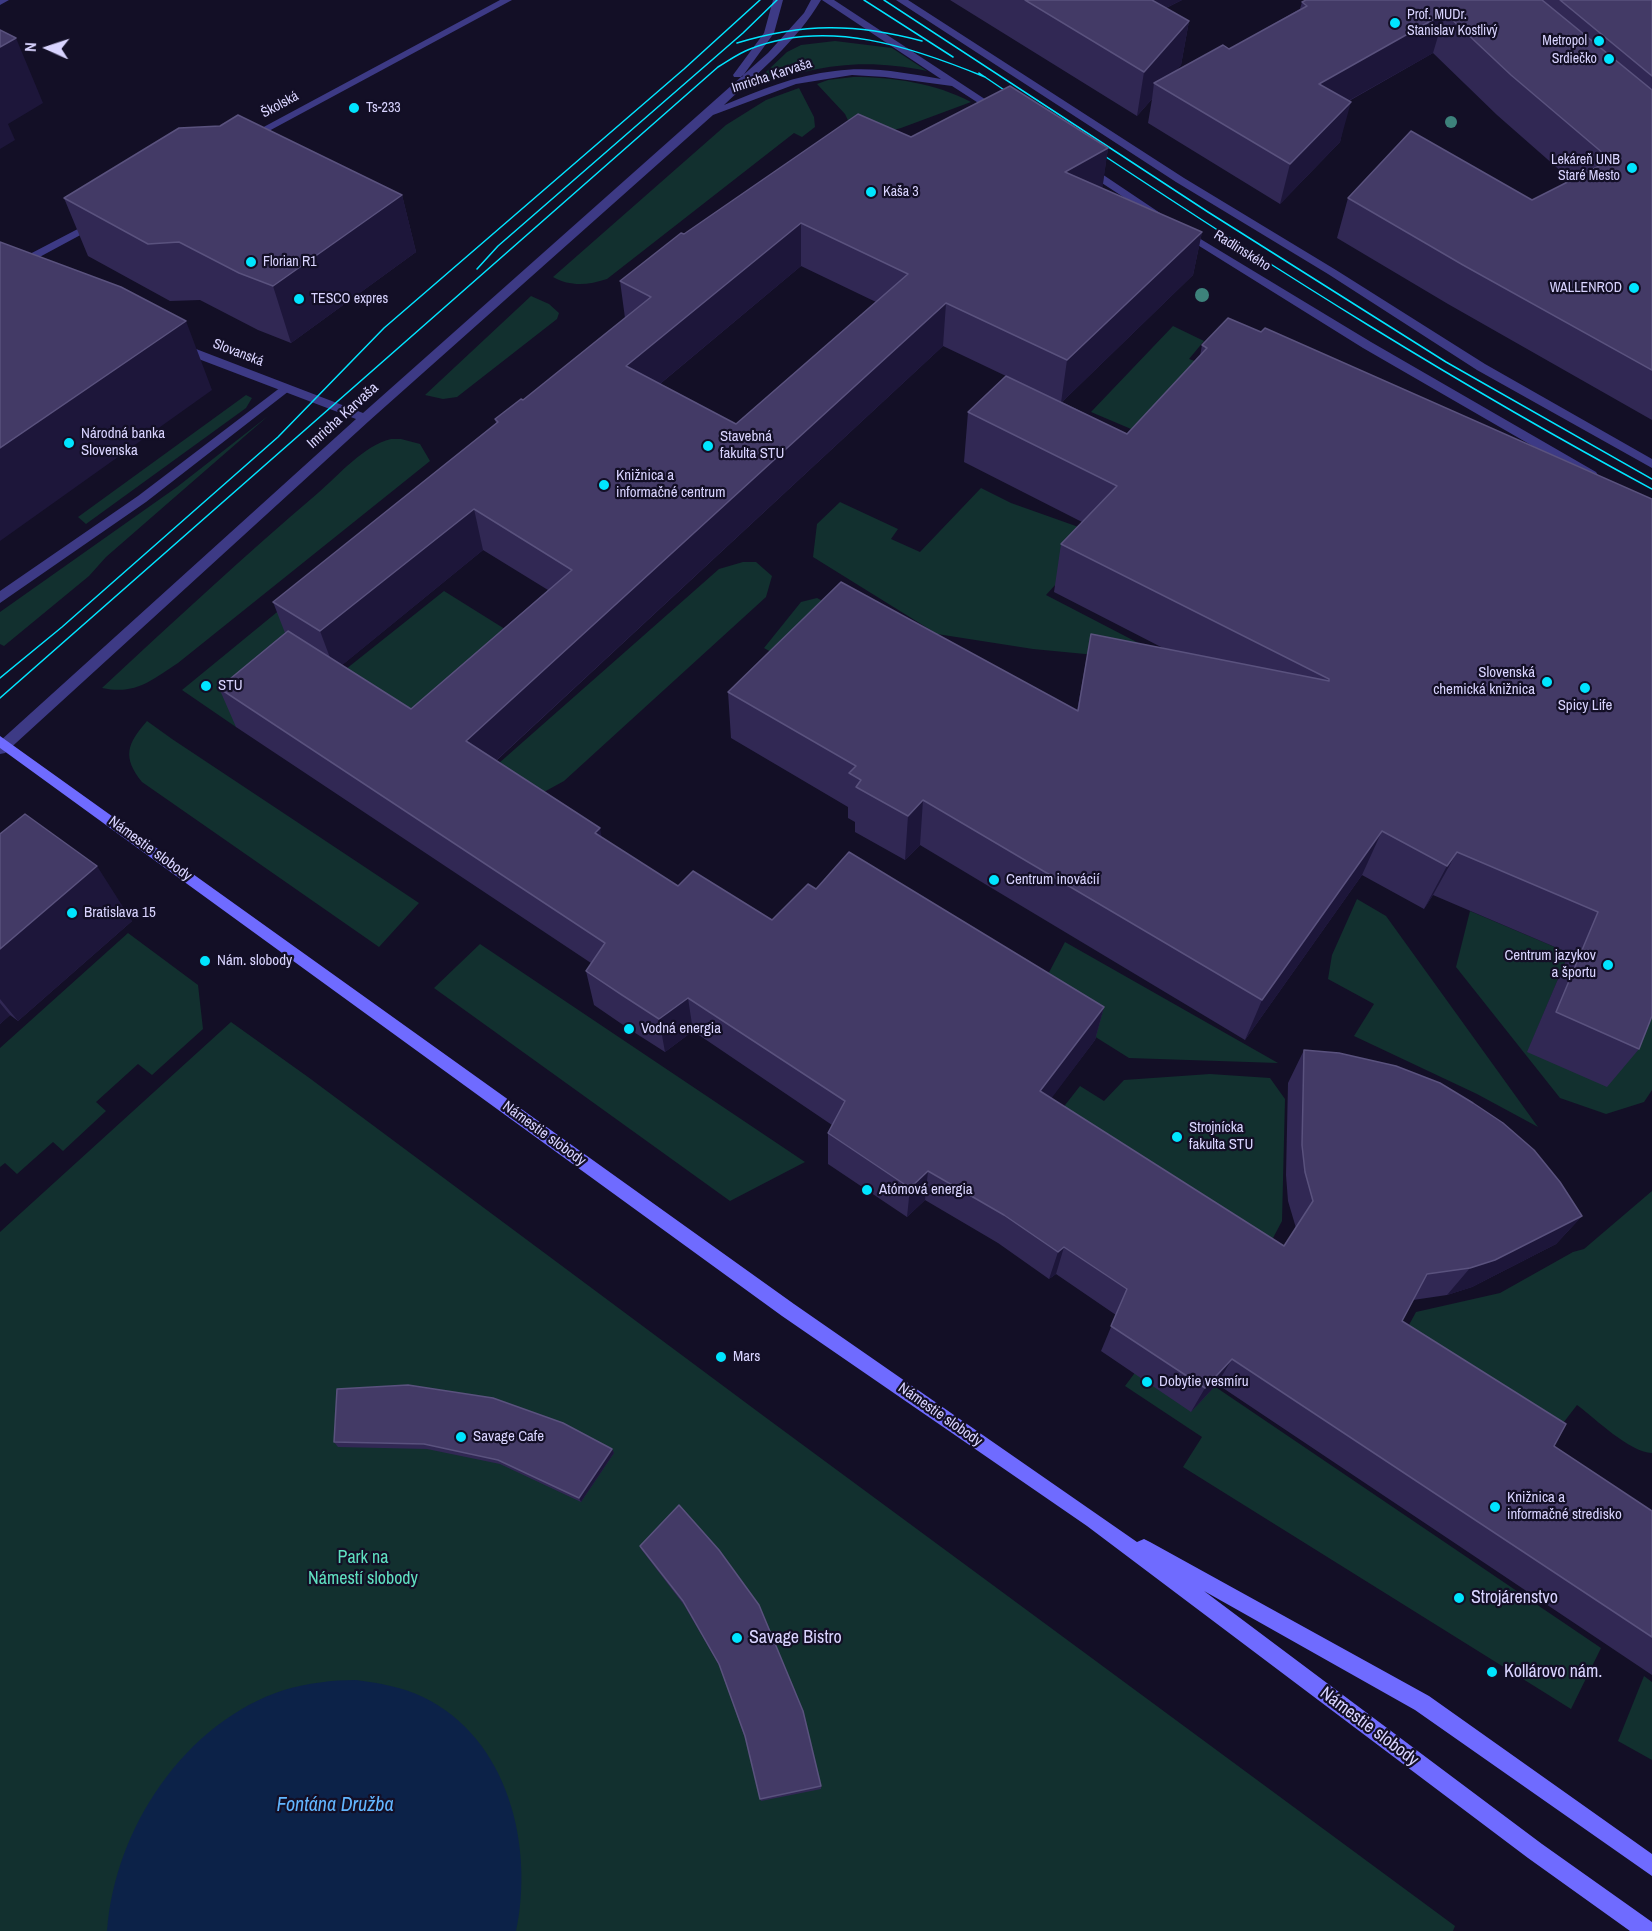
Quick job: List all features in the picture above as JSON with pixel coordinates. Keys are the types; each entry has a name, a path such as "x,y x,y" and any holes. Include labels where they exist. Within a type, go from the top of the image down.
{"main road":[{"name":"Námestie slobody","path":"2,745 778,1303 1093,1520 1535,1851 1647,1931"},
{"name":"Námestie slobody","path":"1093,1520 1422,1703 1652,1866"}],"street":[{"path":"0,2 4,0"},
{"name":"Školská","path":"236,145 507,0"},
{"name":"Imricha Karvaša","path":"706,115 762,45 774,23 778,0"},
{"name":"Imricha Karvaša","path":"2,745 706,115 779,47 808,14 816,0"},
{"path":"827,0 1006,116"},
{"name":"Radlinského","path":"901,0 1179,180 1332,272 1480,367 1652,464"},
{"name":"Imricha Karvaša","path":"706,115 819,76 857,72 879,73 956,83"},
{"name":"Radlinského","path":"1071,159 1216,253 1347,333 1606,483"},
{"path":"12,282 30,258 102,219"},
{"name":"Slovanská","path":"166,342 365,418"},
{"path":"0,598 142,499 285,388"}],"green space":[{"path":"835,41 892,48 927,71 879,65 836,66 794,75 748,89 787,52 801,45"},
{"path":"853,77 913,82 943,90 971,102 901,128 868,137 853,131 845,114 817,84 828,80"},
{"path":"799,88 814,117 815,127 802,137 794,133 607,279 580,284 553,277 726,125 766,100"},
{"path":"531,296 549,304 559,313 557,319 457,397 443,399 425,395"},
{"path":"1173,326 1204,341 1189,359 1216,368 1157,440 1091,412"},
{"path":"246,395 252,398 246,408 86,524 78,517"},
{"path":"268,416 106,557 89,576 4,646 0,644 0,612 177,487"},
{"path":"391,439 420,444 430,461 178,663 151,681 134,688 114,690 102,688 361,454"},
{"path":"454,467 316,659 236,727 182,690"},
{"path":"981,488 1011,503 1101,535 1046,595 1150,649 1106,656 1033,649 937,634 813,557 817,524 840,502 898,529 891,539 920,552"},
{"path":"743,562 756,562 772,576 766,597 564,781 533,798 490,771 719,569"},
{"path":"444,591 524,641 429,732 336,677"},
{"path":"817,598 917,652 797,667 764,648 801,602"},
{"path":"147,721 419,903 379,947 142,782 132,765 130,751 131,744"},
{"path":"1357,899 1386,916 1538,1127 1477,1094 1354,1036 1374,1004 1328,979 1332,955"},
{"path":"1470,911 1569,953 1528,1051 1652,976 1652,1090 1644,1102 1606,1114 1560,1098 1456,967"},
{"path":"128,933 198,985 203,1029 152,1075 138,1064 96,1102 106,1111 63,1151 53,1142 17,1174 5,1163 0,1167 0,1048"},
{"path":"1065,942 1278,1063 1129,1058 1035,999"},
{"path":"480,944 805,1162 730,1201 434,988"},
{"name":"Park na Námestí slobody","path":"231,1022 1455,1926 1453,1931 0,1931 0,1232"},
{"path":"1210,1074 1270,1078 1285,1099 1282,1221 1264,1255 1051,1123 1080,1086 1104,1101 1124,1080"},
{"path":"1652,1191 1652,1453 1623,1441 1577,1405 1557,1431 1403,1336 1416,1312 1500,1293 1573,1252 1584,1249"},
{"path":"1155,1346 1601,1648 1571,1709 1183,1467 1202,1437 1125,1386"},
{"path":"1644,1676 1652,1682 1652,1760 1618,1741"}],"water":[{"name":"Fontána Družba","path":"356,1680 390,1686 423,1697 452,1715 476,1739 495,1766 508,1797 517,1830 521,1864 521,1898 516,1931 107,1931 113,1893 124,1855 140,1818 161,1784 186,1753 216,1727 248,1705 284,1690 320,1682"}],"building":[{"path":"1025,0 1152,0 1189,21 1144,72"},
{"path":"1306,0 1542,0 1652,90 1652,370 1348,198 1411,131 1532,200 1611,160 1511,75 1445,13 1319,84 1351,102 1290,164 1154,83 1223,45 1229,49 1307,6 1302,2"},
{"path":"1560,0 1652,0 1652,76"},
{"path":"0,30 16,38 0,47"},
{"path":"1010,86 1108,148 1065,172 1202,232 1067,360 946,303 466,741 600,828 595,833 678,886 693,871 772,920 808,884 816,889 849,852 1104,1007 1040,1091 1284,1246 1313,1201 1305,1172 1302,1145 1304,1050 1339,1053 1396,1066 1440,1083 1503,1123 1534,1150 1560,1182 1582,1216 1495,1260 1470,1268 1427,1274 1402,1321 1566,1424 1554,1446 1652,1511 1652,1637 1232,1359 1205,1388 1111,1326 1127,1289 1064,1247 1058,1252 1004,1215 928,1171 910,1188 828,1133 845,1101 688,998 659,1019 622,995 586,971 605,943 219,688 288,631 411,709 572,570 474,509 320,631 273,602 498,422 495,419 521,399 523,400 651,297 620,281 681,233 684,234 858,114 911,137","holes":["801,223 908,274 736,424 626,366"]},
{"path":"238,115 402,195 273,286 239,273 179,242 148,244 64,198 179,128 220,126"},
{"path":"0,242 121,287 186,321 0,448"},
{"path":"1228,318 1261,332 1265,328 1652,499 1652,1016 1639,1049 1556,1012 1598,912 1457,852 1447,866 1382,831 1262,1000 923,800 908,816 856,787 861,780 849,773 856,766 728,692 841,582 1078,711 1091,634 1329,681 1061,544 1117,486 968,412 1006,376 1127,434 1207,348 1202,345"},
{"path":"25,814 97,866 0,949 0,834"},
{"name":"Savage Cafe","path":"408,1385 493,1398 563,1423 612,1449 579,1498 498,1460 424,1444 334,1442 337,1389"},
{"name":"Savage Bistro","path":"679,1505 719,1550 759,1605 803,1711 821,1786 760,1799 745,1736 719,1664 683,1601 640,1546"}],"tram line":[{"path":"0,678 62,627 278,437 384,328 684,69 760,0"},
{"path":"477,269 498,246 743,33 777,0"},
{"path":"864,0 953,57"},
{"path":"884,0 1208,212 1446,362 1652,479"},
{"path":"737,43 784,32 829,28 874,31 922,41"},
{"path":"0,698 718,67 746,51 779,40 809,36 839,36 899,47 985,77"},
{"path":"979,73 985,77"},
{"path":"985,77 1016,98"},
{"path":"1094,149 1369,326 1580,450 1652,489"}],"place":[{"name":"Prof. MUDr. Stanislav Kostlivý","path":"1395,23"},
{"name":"Metropol","path":"1599,41"},
{"name":"Srdiečko","path":"1609,59"},
{"name":"Ts-233","path":"354,108"},
{"name":"Lekáreň UNB Staré Mesto","path":"1632,168"},
{"name":"Kaša 3","path":"871,192"},
{"name":"Florian R1","path":"251,262"},
{"name":"WALLENROD","path":"1634,288"},
{"name":"TESCO expres","path":"299,299"},
{"name":"Národná banka Slovenska","path":"69,443"},
{"name":"Stavebná fakulta STU","path":"708,446"},
{"name":"Knižnica a informačné centrum","path":"604,485"},
{"name":"Slovenská chemická knižnica","path":"1547,682"},
{"name":"STU","path":"206,686"},
{"name":"Spicy Life","path":"1585,688"},
{"name":"Centrum inovácií","path":"994,880"},
{"name":"Bratislava 15","path":"72,913"},
{"name":"Nám. slobody","path":"205,961"},
{"name":"Centrum jazykov a športu","path":"1608,965"},
{"name":"Vodná energia","path":"629,1029"},
{"name":"Strojnícka fakulta STU","path":"1177,1137"},
{"name":"Atómová energia","path":"867,1190"},
{"name":"Mars","path":"721,1357"},
{"name":"Dobytie vesmíru","path":"1147,1382"},
{"name":"Savage Cafe","path":"461,1437"},
{"name":"Knižnica a informačné stredisko","path":"1495,1507"},
{"name":"Strojárenstvo","path":"1459,1598"},
{"name":"Savage Bistro","path":"737,1638"},
{"name":"Kollárovo nám.","path":"1492,1672"}]}
